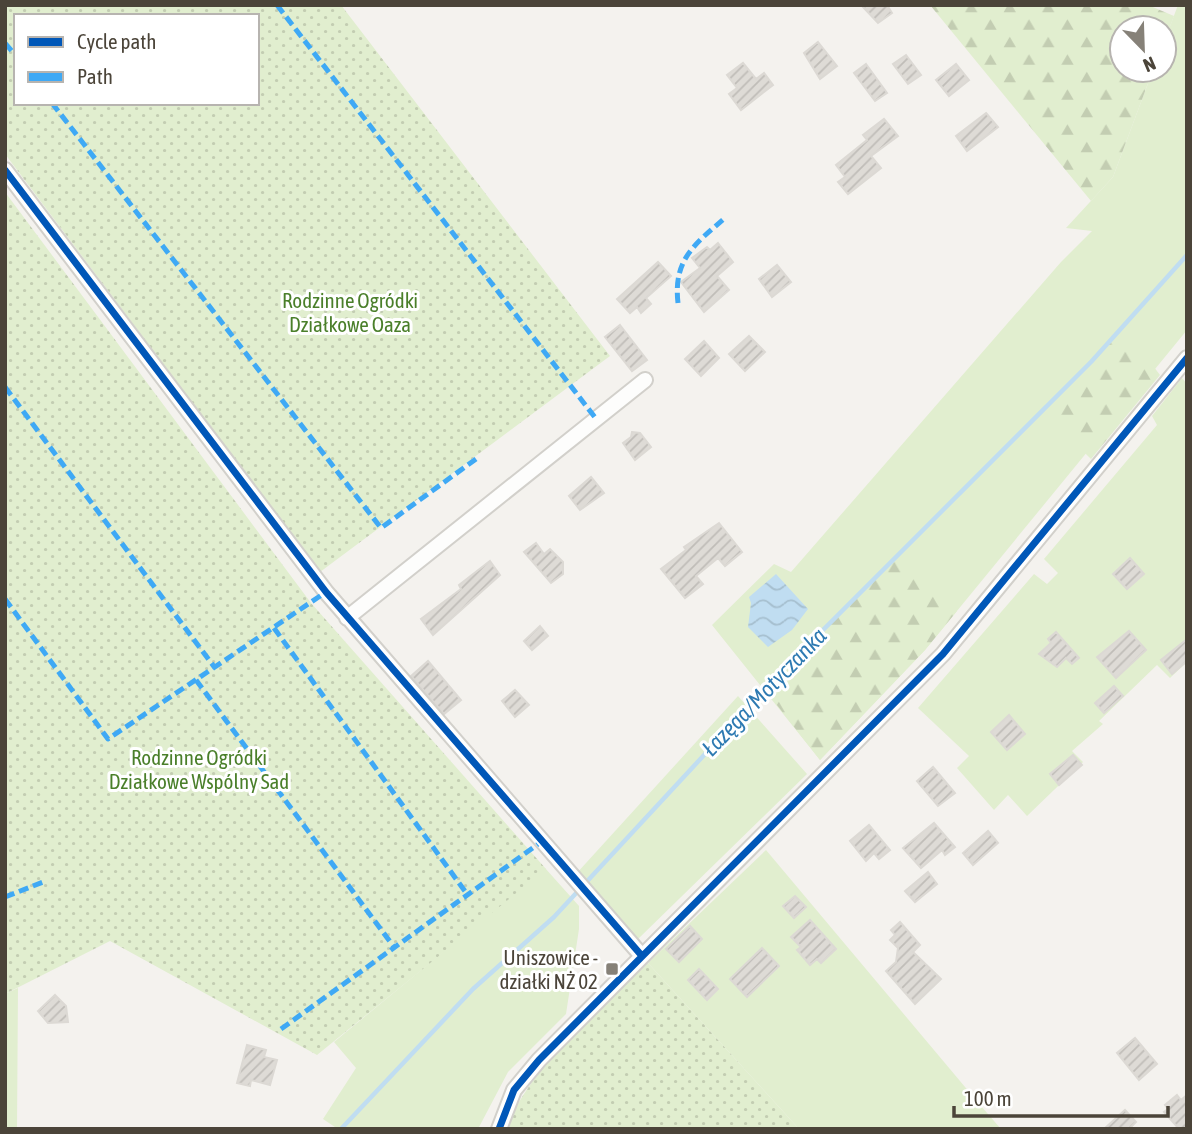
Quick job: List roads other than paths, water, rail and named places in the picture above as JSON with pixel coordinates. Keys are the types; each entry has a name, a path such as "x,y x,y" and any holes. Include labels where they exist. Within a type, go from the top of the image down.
{"street":[{"path":"5,170 348,618 642,956"},
{"path":"499,1129 507,1104 520,1082 936,662 1187,358"},
{"path":"348,618 645,380"}],"water":[{"path":"776,574 808,609 792,630 768,647 748,627 751,603 749,597"}],"waterway":[{"name":"Łazęga/Motyczanka","path":"341,1129 473,989 554,917 781,672 1091,362 1187,255"}],"place":[{"name":"Uniszowice - działki NŻ 02","path":"612,969"}],"park label":[{"name":"Rodzinne Ogródki Działkowe Oaza","path":"350,312"},
{"name":"Rodzinne Ogródki Działkowe Wspólny Sad","path":"199,769"}]}
